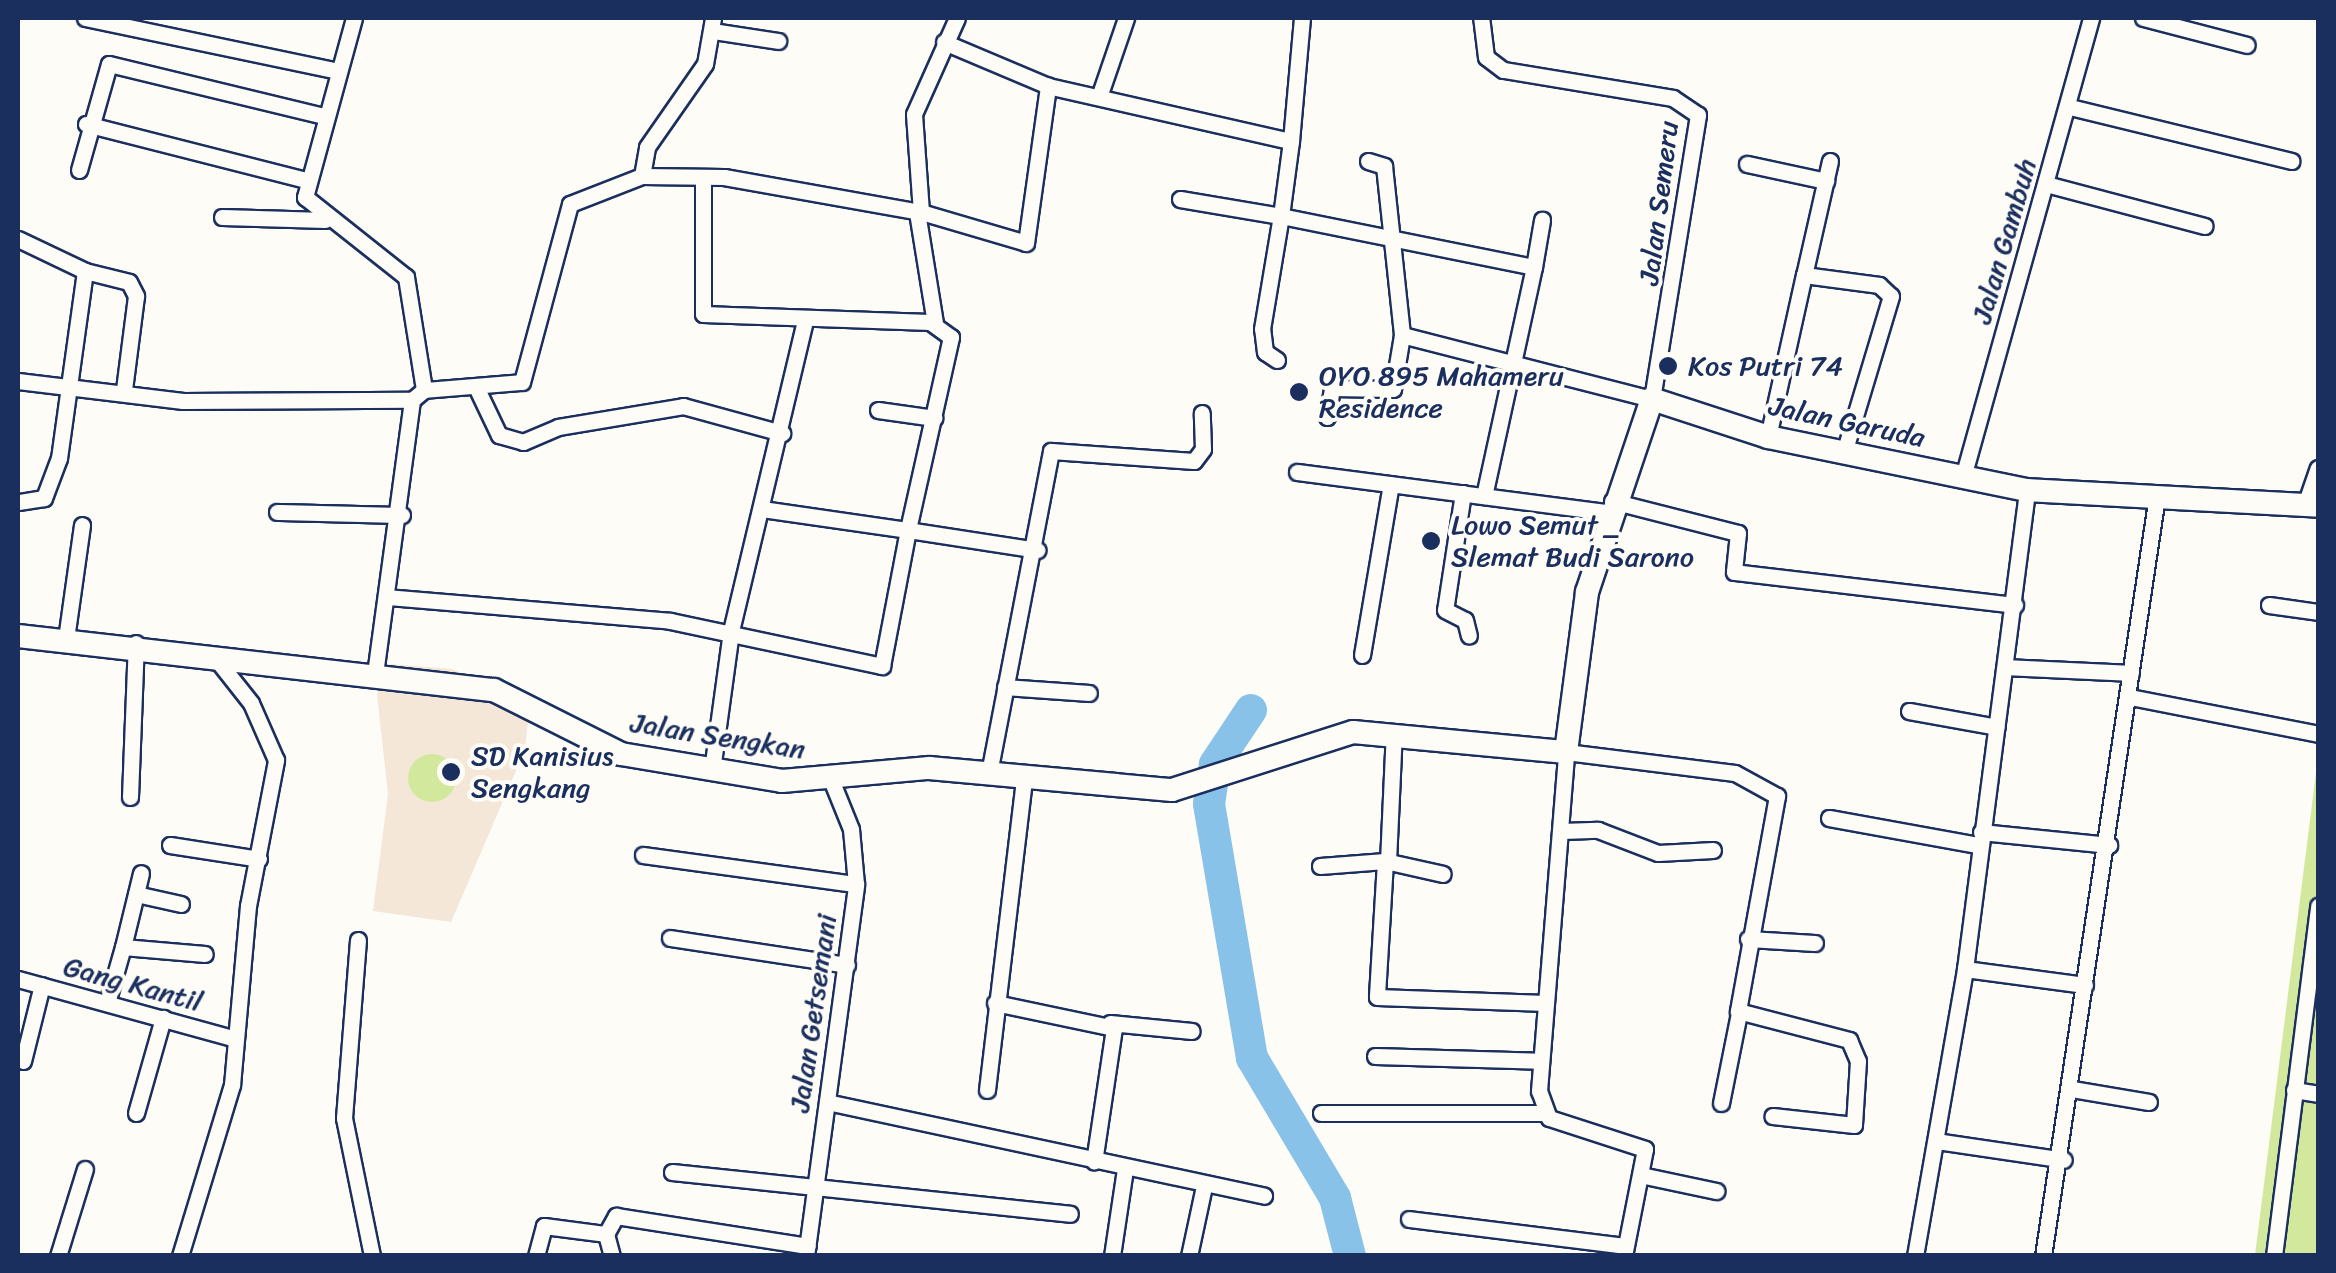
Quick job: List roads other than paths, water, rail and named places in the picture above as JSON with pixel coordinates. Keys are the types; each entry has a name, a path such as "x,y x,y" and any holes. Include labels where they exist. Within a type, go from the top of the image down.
{"main road":[{"name":"Jalan Garuda","path":"1652,399 1768,436 2027,490 2312,505"},
{"path":"1394,732 1566,752 1609,507 1652,399"},
{"path":"18,636 211,652"},
{"name":"Jalan Sengkan","path":"211,652 494,690 622,754 712,770 832,782 906,769 1172,790 1318,740 1394,732"}],"street":[{"path":"84,18 338,71"},
{"path":"354,18 306,180 305,197 325,220 406,277 418,395 376,674"},
{"path":"1100,94 1126,18"},
{"path":"1277,360 1265,352 1262,330 1282,216 1302,18"},
{"name":"Jalan Semeru","path":"1481,18 1486,57 1503,70 1673,98 1698,116 1652,399"},
{"name":"Jalan Gambuh","path":"1963,478 2070,106 2091,18"},
{"path":"2144,18 2248,45"},
{"path":"387,597 731,630 882,666 908,530 952,344 935,323 919,212 914,114 951,19"},
{"path":"642,176 646,148 680,109 713,24 778,41"},
{"path":"944,42 1048,86 1100,94 1291,141"},
{"path":"79,170 86,124 110,64 324,116"},
{"path":"18,381 124,390 182,402 517,388 529,371 562,214 587,192 642,176 703,178 919,212 1031,240 1048,86"},
{"path":"2070,106 2291,161"},
{"path":"86,124 306,180"},
{"path":"1768,436 1830,160"},
{"path":"1327,417 1332,388 1393,389 1402,335 1384,166 1368,161"},
{"path":"1747,164 1826,181"},
{"path":"703,178 700,311 805,322 935,323"},
{"path":"2046,184 2204,226"},
{"path":"1180,198 1392,232 1534,267"},
{"path":"222,217 325,220"},
{"path":"1484,496 1502,360 1534,267 1542,220"},
{"path":"18,239 85,271 132,286 124,390"},
{"path":"18,502 44,498 48,488 69,384 85,271"},
{"path":"1804,275 1890,291 1844,454"},
{"path":"712,770 731,630 782,433 805,322"},
{"path":"1402,335 1652,399"},
{"path":"478,392 499,435 522,442 558,427 683,406 782,433"},
{"path":"878,410 934,418"},
{"path":"989,773 1037,550 1051,451 1194,461 1203,449 1202,413"},
{"path":"2312,505 2318,468"},
{"path":"1298,472 1464,494 1609,507 1738,533 1734,572 2015,605"},
{"path":"1362,654 1391,484"},
{"path":"1915,1256 1966,970 2027,490"},
{"path":"1464,494 1445,610 1465,620 1469,636"},
{"path":"2043,1256 2064,1160 2085,986 2109,845 2156,496"},
{"path":"763,509 1037,550"},
{"path":"277,512 402,516"},
{"path":"66,640 82,525"},
{"path":"2269,605 2318,612"},
{"path":"130,797 136,643"},
{"path":"180,1256 216,1148 276,760 250,703 211,652"},
{"path":"2006,667 2132,673"},
{"path":"1005,687 1089,694"},
{"path":"2130,697 2318,734"},
{"path":"1910,711 1997,727"},
{"path":"1394,732 1377,997 1546,1003"},
{"path":"1543,1113 1539,1061 1566,752 1735,773 1776,796 1721,1103"},
{"path":"987,1090 1024,779"},
{"name":"Jalan Getsemani","path":"807,1251 856,884 851,829 832,782"},
{"path":"1829,818 1980,838 2109,845"},
{"path":"1562,830 1598,830 1658,854 1713,850"},
{"path":"170,845 259,859"},
{"path":"643,855 856,884"},
{"path":"1320,866 1386,862 1443,874"},
{"path":"107,1003 141,873"},
{"path":"136,894 181,904"},
{"path":"2274,1256 2318,906"},
{"path":"670,938 847,965"},
{"path":"1748,938 1815,943"},
{"path":"358,940 344,1118 372,1256"},
{"path":"123,947 205,954"},
{"path":"1966,970 2085,986"},
{"name":"Gang Kantil","path":"18,979 236,1038"},
{"path":"23,1060 42,985"},
{"path":"995,1003 1110,1024 1192,1031"},
{"path":"1739,1013 1856,1050 1854,1125 1772,1116"},
{"path":"136,1113 163,1018"},
{"path":"1094,1162 1110,1024"},
{"path":"1375,1056 1539,1061"},
{"path":"2072,1089 2149,1102"},
{"path":"2294,1090 2318,1094"},
{"path":"827,1102 1264,1196"},
{"path":"1322,1113 1543,1113 1640,1143 1645,1176 1625,1251 1409,1219"},
{"path":"1936,1141 2064,1160"},
{"path":"58,1256 84,1169"},
{"path":"1112,1256 1125,1169"},
{"path":"672,1172 1070,1214"},
{"path":"1645,1176 1716,1191"},
{"path":"1190,1256 1204,1186"},
{"path":"612,1256 606,1234 616,1216 807,1251"},
{"path":"536,1256 541,1227 606,1234"}],"waterway":[{"path":"1251,710 1215,764 1209,804 1252,1058 1335,1198 1350,1256"}],"place":[{"name":"Kos Putri 74","path":"1668,366"},
{"name":"OYO 895 Mahameru Residence","path":"1299,392"},
{"name":"Lowo Semut _ Slemat Budi Sarono","path":"1431,541"},
{"name":"SD Kanisius Sengkang","path":"451,772"}]}
